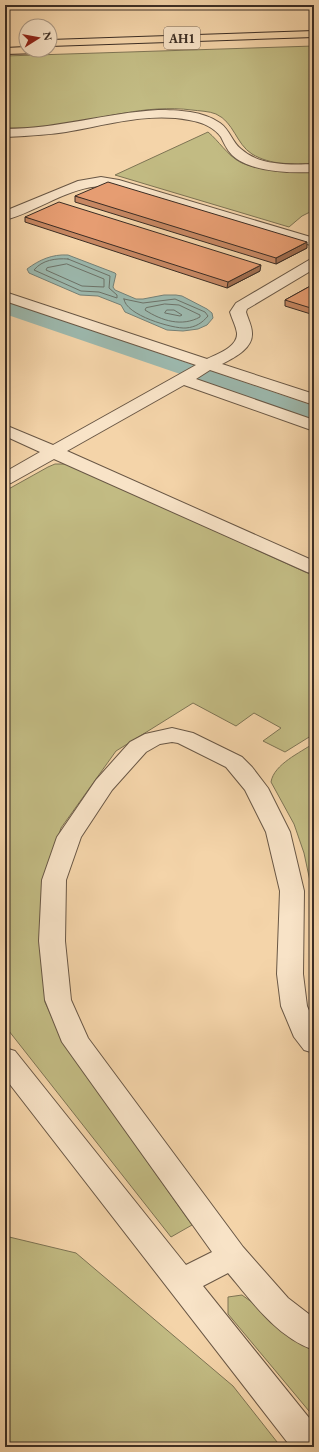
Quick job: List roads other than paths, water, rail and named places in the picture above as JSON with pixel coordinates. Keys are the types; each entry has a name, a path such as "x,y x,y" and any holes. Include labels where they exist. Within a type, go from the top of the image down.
{"highway":[{"name":"AH1","path":"58,43 314,34"},
{"name":"AH1","path":"58,50 314,42"},
{"path":"5,44 18,44"},
{"path":"5,51 18,51"}],"street":[{"path":"5,133 44,131 144,114 188,116 207,121 217,126 224,133 237,153 247,159 263,164 283,167 314,168"},
{"path":"5,216 83,184 101,181 114,182 314,242"},
{"path":"5,479 235,350 243,343 245,337 244,328 238,312 241,306 314,263"},
{"path":"5,296 198,372 314,426"},
{"path":"198,372 314,400"},
{"path":"5,430 314,568"},
{"path":"314,1043 304,1030 294,1006 290,974 292,891 278,832 256,788 234,762 185,738 172,735 152,739 138,747 104,785 69,837 54,880 52,941 58,1000 76,1042 232,1256 277,1308 314,1336"},
{"path":"5,1058 312,1447"},
{"path":"182,1282 232,1256"}],"water":[{"path":"68,255 115,273 113,287 115,290 136,299 164,295 182,296 207,309 212,313 213,318 207,325 198,329 183,331 167,330 125,312 121,305 98,296 80,295 29,273 27,269 46,258"}],"waterway":[{"path":"5,307 314,413"}]}
